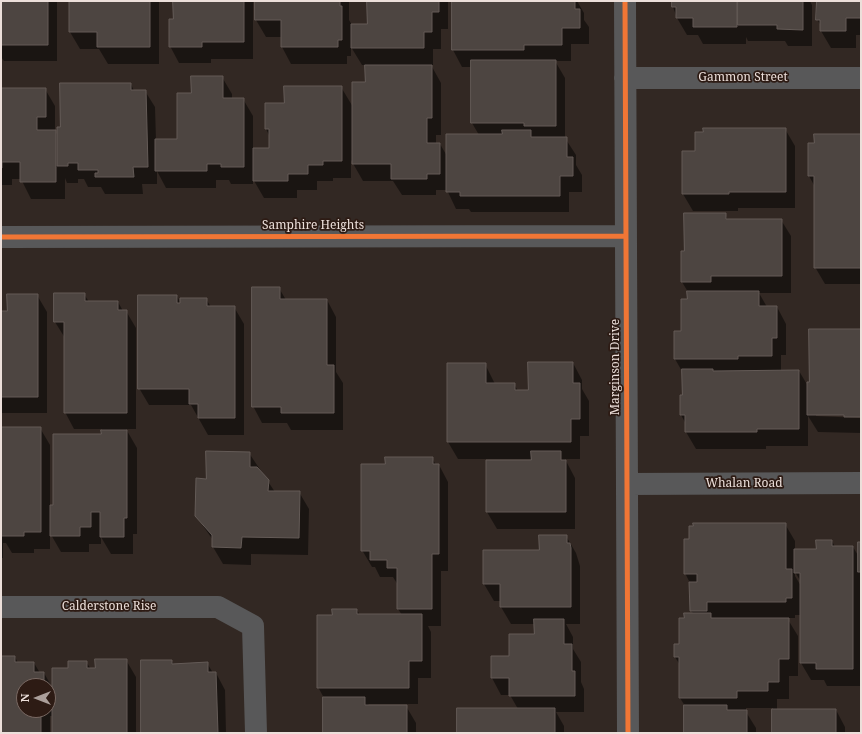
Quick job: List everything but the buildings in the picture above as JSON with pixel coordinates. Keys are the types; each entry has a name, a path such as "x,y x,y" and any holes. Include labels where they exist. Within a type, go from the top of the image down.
{"street":[{"name":"Marginson Drive","path":"625,1 628,733"},
{"name":"Gammon Street","path":"625,78 861,78"},
{"name":"Samphire Heights","path":"1,237 626,236"},
{"name":"Whalan Road","path":"627,484 861,483"},
{"name":"Calderstone Rise","path":"1,607 218,607 253,626 256,733"}],"cycle path":[{"path":"625,1 628,733"},
{"path":"1,237 626,236"}]}
